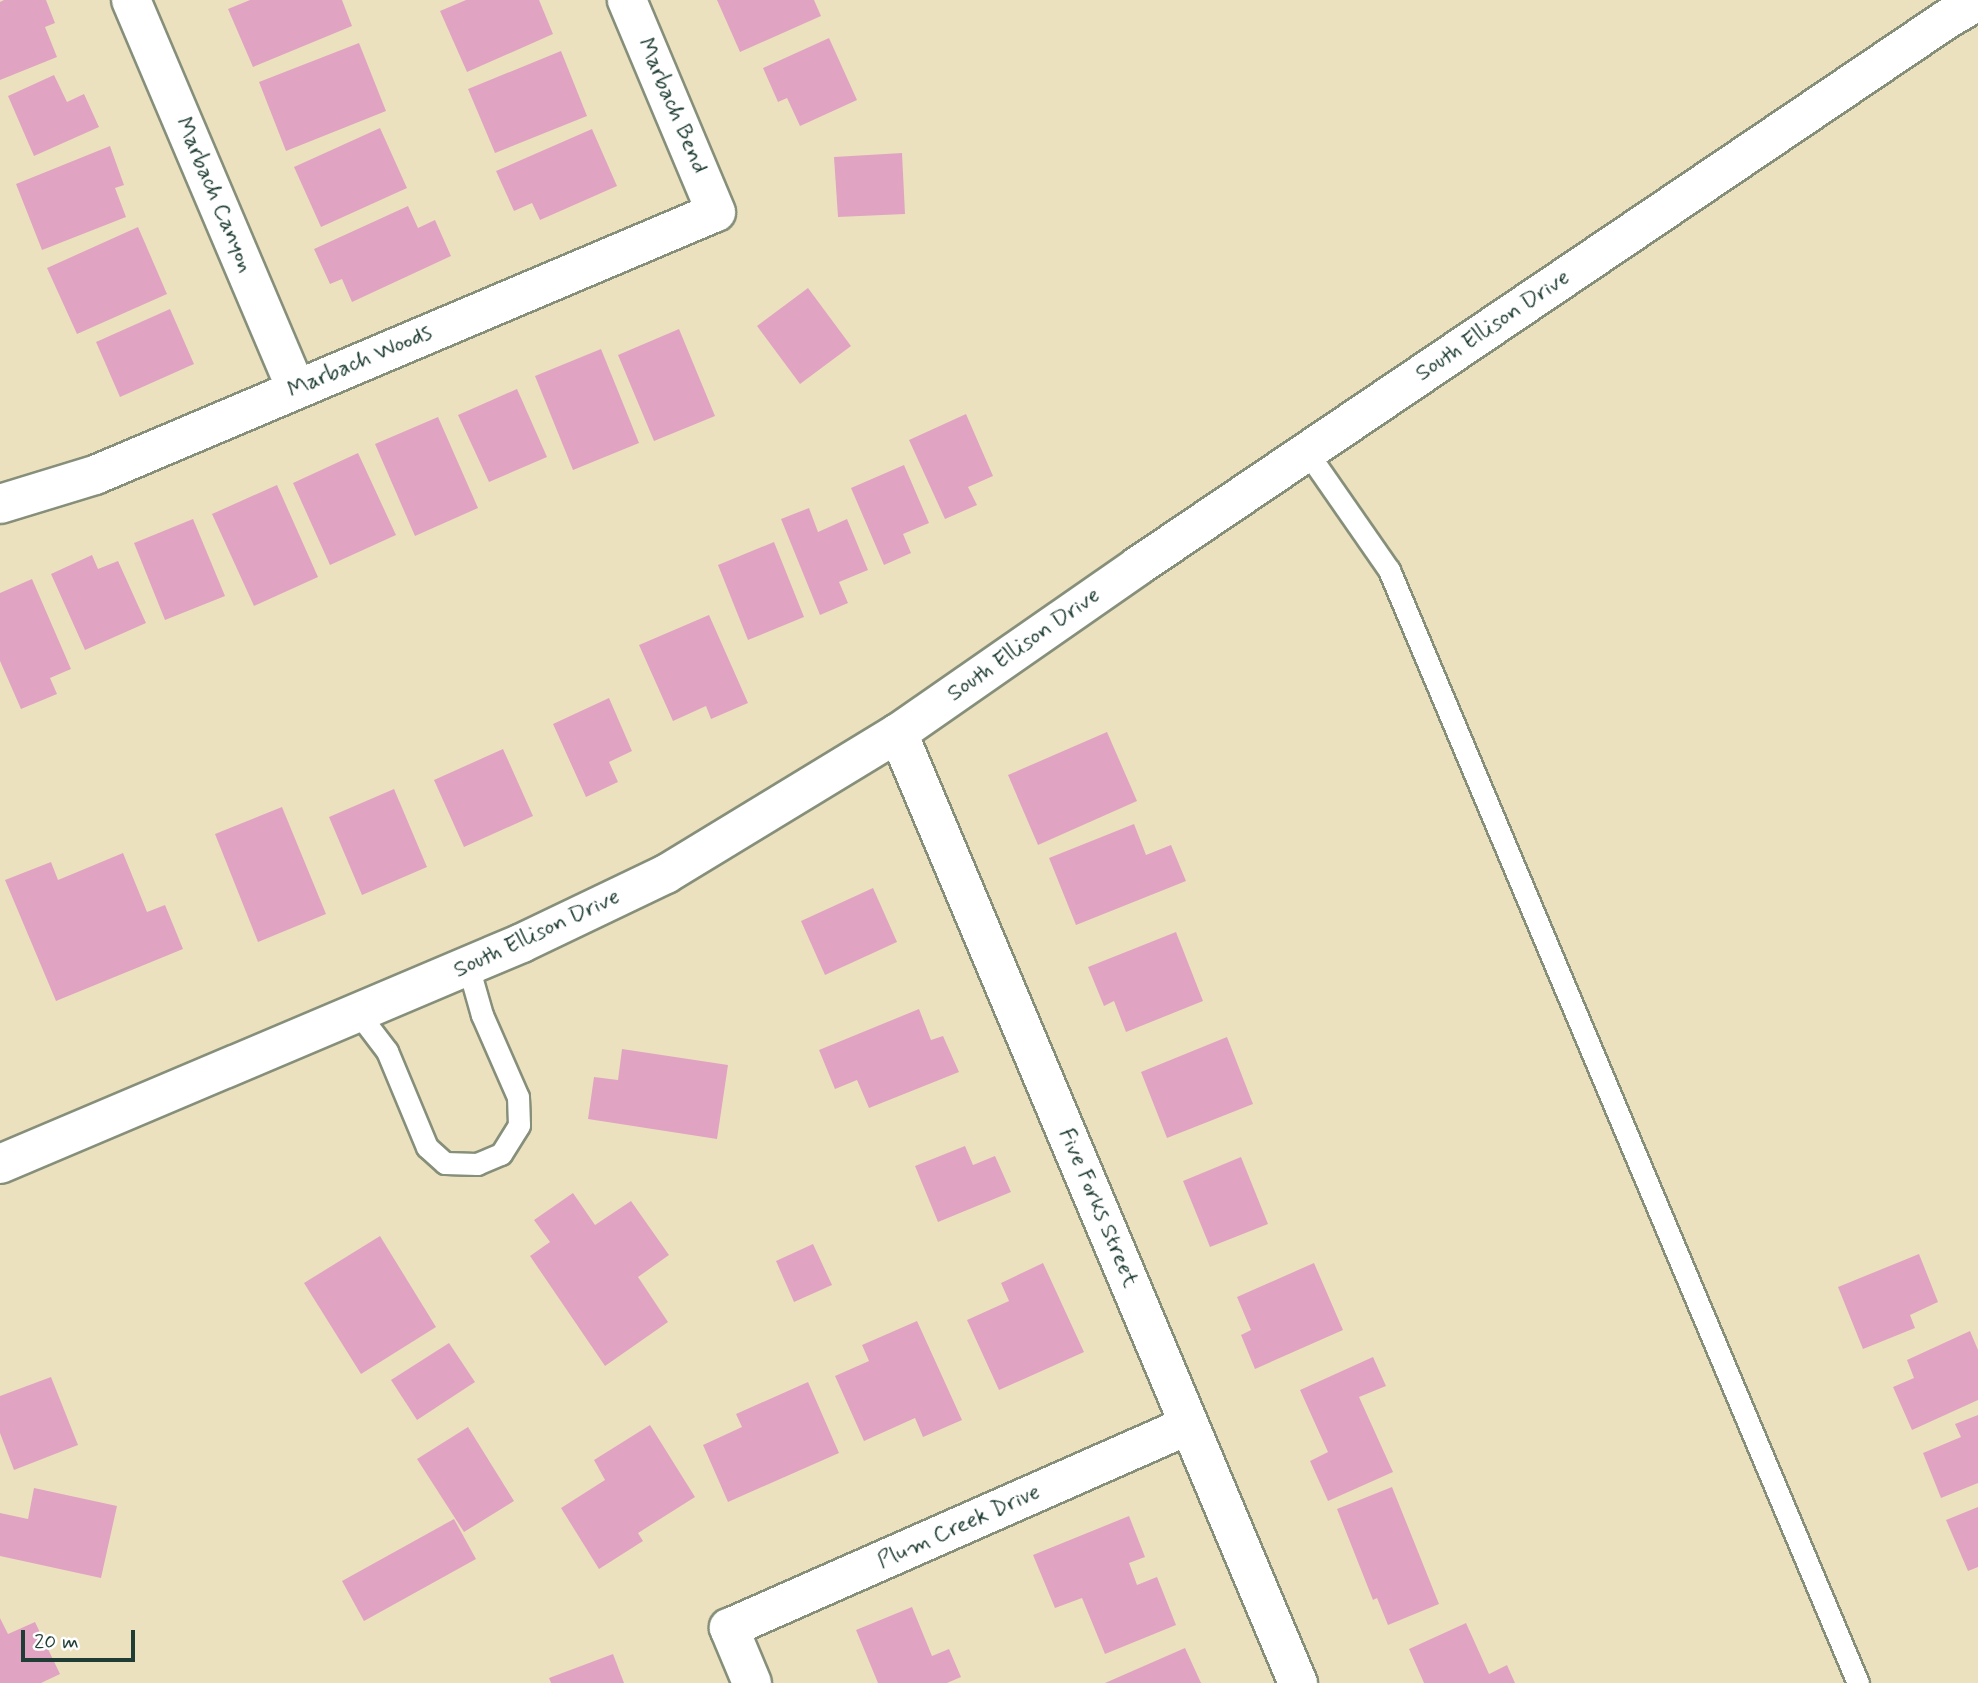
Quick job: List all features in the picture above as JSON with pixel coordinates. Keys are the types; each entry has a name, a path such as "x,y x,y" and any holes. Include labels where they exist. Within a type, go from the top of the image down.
{"street":[{"name":"Marbach Canyon","path":"131,0 296,389"},
{"name":"Marbach Bend","path":"627,0 716,212"},
{"name":"South Ellison Drive","path":"0,1164 468,966 666,874 898,733 1307,452 1947,19 1978,1"},
{"name":"Marbach Woods","path":"0,504 95,475 716,212"},
{"name":"Five Forks Street","path":"898,733 1298,1683"},
{"name":"Plum Creek Drive","path":"752,1683 729,1628 1189,1425"}],"lane":[{"path":"1307,452 1389,570 1858,1683"},
{"path":"358,1013 387,1051 427,1147 444,1163 477,1164 501,1154 519,1125 518,1097 482,1015 468,966"}],"building":[{"path":"46,0 55,23 45,27 57,57 0,80 0,2"},
{"path":"250,0 342,0 352,26 253,67 228,9"},
{"path":"466,0 539,0 553,34 467,72 440,11"},
{"path":"717,0 814,0 821,16 740,52"},
{"path":"829,38 857,100 800,126 787,98 778,102 763,68"},
{"path":"359,43 386,111 286,151 259,82"},
{"path":"561,51 587,116 495,153 468,89"},
{"path":"54,75 67,102 84,94 99,127 34,156 8,96"},
{"path":"380,128 407,188 321,227 294,167"},
{"path":"592,129 617,186 540,220 532,203 514,211 496,171"},
{"path":"110,146 124,185 115,188 126,217 42,250 16,184"},
{"path":"902,153 905,214 838,217 834,157"},
{"path":"408,206 418,228 435,220 451,256 352,302 342,279 330,284 314,249"},
{"path":"138,227 167,294 77,334 47,268"},
{"path":"808,288 851,346 800,384 757,326"},
{"path":"170,309 194,364 120,397 96,342"},
{"path":"679,329 715,416 654,441 618,355"},
{"path":"601,349 639,443 573,470 535,376"},
{"path":"517,389 547,457 489,482 458,415"},
{"path":"966,414 993,476 968,487 977,505 945,519 909,440"},
{"path":"438,417 478,508 415,536 375,444"},
{"path":"358,453 396,535 330,565 293,483"},
{"path":"904,465 929,523 903,534 911,553 884,565 851,488"},
{"path":"277,485 318,577 254,606 212,514"},
{"path":"809,508 818,532 847,519 868,570 839,582 848,603 820,615 781,519"},
{"path":"193,519 225,596 165,620 134,543"},
{"path":"774,542 804,617 748,640 718,565"},
{"path":"92,555 98,569 118,561 146,623 85,650 51,574"},
{"path":"32,579 71,669 50,678 57,694 21,709 0,661 0,593"},
{"path":"709,615 748,703 711,719 706,706 673,721 639,645"},
{"path":"609,698 632,751 609,762 618,782 586,797 553,724"},
{"path":"1107,732 1137,801 1038,845 1008,775"},
{"path":"503,749 533,816 464,847 434,780"},
{"path":"394,789 427,867 362,895 329,817"},
{"path":"282,807 326,914 258,942 215,834"},
{"path":"1134,824 1146,855 1171,845 1186,881 1076,925 1049,858"},
{"path":"123,853 147,912 165,905 183,949 56,1001 5,880 51,862 58,880"},
{"path":"873,888 897,942 825,975 801,921"},
{"path":"1176,932 1203,1001 1126,1032 1114,1001 1104,1006 1088,967"},
{"path":"919,1009 931,1040 943,1036 959,1072 869,1108 857,1080 835,1089 819,1050"},
{"path":"1227,1037 1253,1104 1167,1138 1141,1072"},
{"path":"622,1049 728,1065 717,1139 588,1119 594,1077 618,1080"},
{"path":"965,1146 973,1165 995,1156 1011,1192 938,1222 915,1166"},
{"path":"1241,1157 1268,1224 1210,1247 1183,1181"},
{"path":"573,1193 595,1225 631,1201 669,1255 638,1277 668,1322 605,1366 530,1256 550,1242 534,1220"},
{"path":"380,1236 436,1327 361,1374 304,1283"},
{"path":"813,1244 832,1285 794,1302 776,1261"},
{"path":"1919,1254 1938,1302 1910,1315 1915,1328 1863,1349 1838,1287"},
{"path":"1043,1263 1084,1352 999,1390 967,1320 1009,1301 1001,1283"},
{"path":"1314,1263 1343,1330 1255,1369 1241,1335 1251,1330 1237,1297"},
{"path":"917,1321 962,1420 923,1437 915,1418 864,1441 835,1376 869,1361 862,1345"},
{"path":"1970,1331 1978,1350 1978,1400 1912,1430 1893,1387 1914,1378 1907,1360"},
{"path":"449,1343 475,1382 417,1420 391,1380"},
{"path":"1373,1357 1386,1386 1359,1397 1393,1472 1328,1501 1310,1461 1328,1452 1300,1390"},
{"path":"51,1377 78,1445 14,1470 0,1433 0,1396"},
{"path":"808,1382 839,1453 728,1502 703,1445 742,1427 736,1414"},
{"path":"1978,1415 1978,1483 1941,1498 1923,1453 1961,1437 1955,1424"},
{"path":"650,1425 695,1497 638,1533 643,1541 599,1569 561,1508 605,1480 594,1460"},
{"path":"468,1427 514,1501 464,1532 417,1459"},
{"path":"1392,1487 1439,1604 1388,1625 1377,1598 1373,1600 1337,1509"},
{"path":"34,1488 117,1506 101,1578 0,1556 0,1513 28,1519"},
{"path":"1978,1507 1978,1567 1968,1571 1946,1520"},
{"path":"1129,1516 1145,1557 1129,1563 1137,1585 1157,1577 1176,1625 1105,1654 1082,1598 1055,1608 1033,1555"},
{"path":"454,1519 476,1559 364,1621 342,1581"},
{"path":"912,1607 932,1656 949,1649 961,1677 947,1683 878,1683 856,1630"},
{"path":"0,1618 8,1634 35,1622 60,1674 41,1683 0,1683"},
{"path":"1466,1623 1489,1674 1507,1665 1515,1683 1424,1683 1409,1649"},
{"path":"1185,1648 1201,1683 1105,1683"},
{"path":"613,1654 624,1683 551,1683 549,1678"}]}
